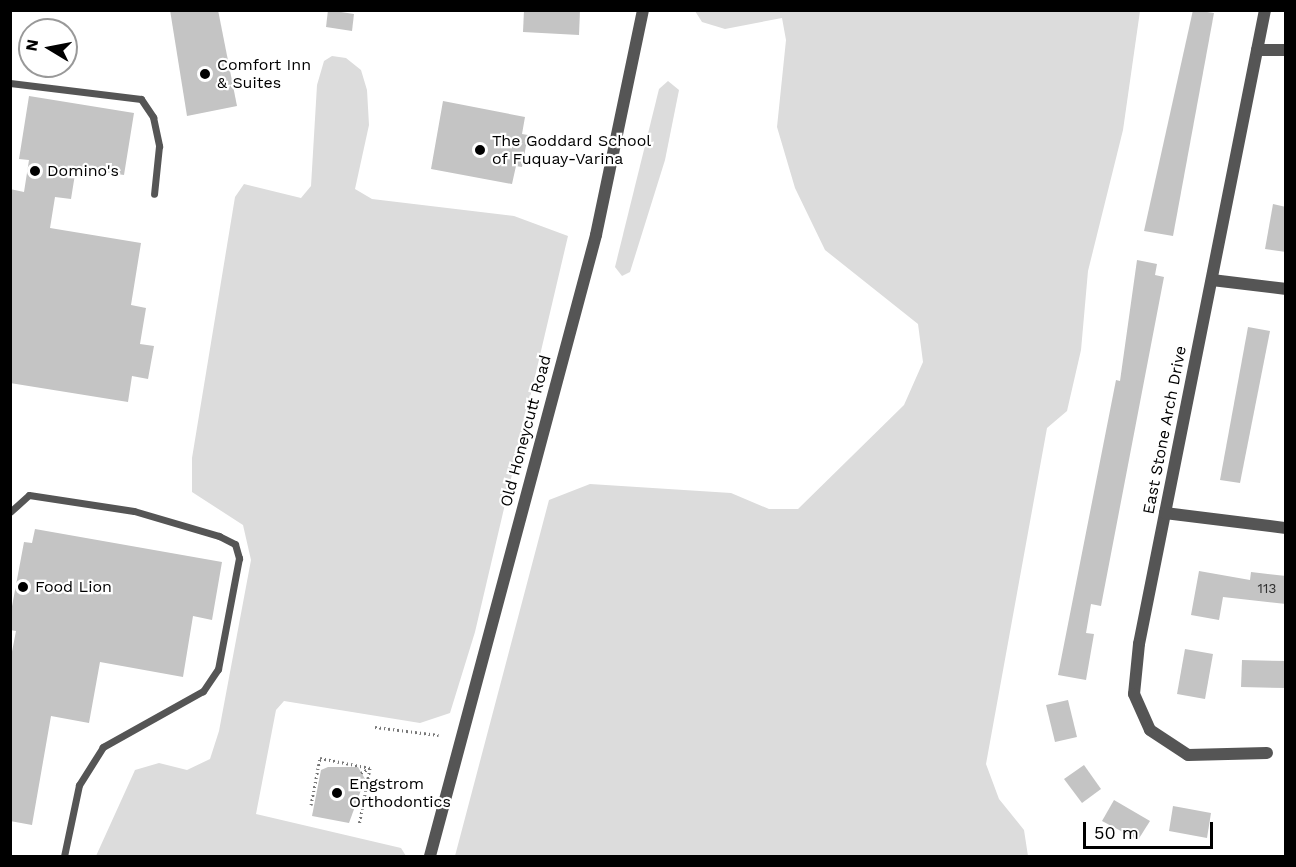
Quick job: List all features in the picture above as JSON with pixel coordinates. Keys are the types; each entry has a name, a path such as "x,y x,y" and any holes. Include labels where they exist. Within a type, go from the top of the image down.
{"street":[{"name":"Old Honeycutt Road","path":"429,856 596,235 643,10"},
{"name":"East Stone Arch Drive","path":"1265,10 1134,673 1140,712 1150,730 1188,755 1267,753"},
{"path":"1257,50 1286,50"},
{"path":"1212,280 1286,289"},
{"path":"1165,513 1286,528"}],"lane":[{"path":"10,83 141,99 153,117 159,146 154,194"},
{"path":"10,512 29,495 134,512 219,536 235,544 239,558 218,669 203,691 103,747 79,785 64,856"}],"path":[{"path":"375,726 438,735"},
{"path":"311,805 320,758 370,768"},
{"path":"361,773 370,768"},
{"path":"359,825 370,768"}],"shaded area":[{"path":"695,11 1140,11 1123,130 1088,271 1081,350 1067,411 1047,428 986,764 999,799 1024,830 1028,856 455,856 549,500 590,484 731,493 769,509 798,509 904,405 923,362 918,324 825,250 795,188 777,127 786,40 782,18 725,29 702,22"},
{"path":"332,56 346,58 361,70 367,90 369,125 355,189 372,199 514,216 568,236 475,632 450,713 420,723 284,701 276,710 256,814 401,848 406,856 96,856 135,770 159,763 187,770 210,759 219,731 251,560 243,525 192,492 192,458 235,197 244,184 301,198 311,186 317,85 324,61"},
{"path":"668,81 679,90 665,160 630,272 622,276 615,267 659,89"}],"building":[{"name":"Comfort Inn & Suites","path":"170,10 218,10 237,106 187,116"},
{"path":"328,10 354,14 352,31 326,27"},
{"path":"524,10 580,10 579,35 523,32"},
{"path":"1193,10 1214,13 1173,236 1144,231"},
{"path":"29,96 134,113 124,175 76,168 71,199 55,197 50,228 141,243 131,305 146,308 140,344 154,346 148,379 132,376 128,402 10,383 10,189 24,192 29,160 19,159"},
{"name":"The Goddard School of Fuquay-Varina","path":"443,101 525,117 522,134 528,135 522,167 516,166 512,184 431,169"},
{"path":"1273,204 1286,207 1286,252 1265,249"},
{"path":"1137,260 1157,264 1155,275 1164,277 1101,606 1091,604 1086,633 1094,634 1086,680 1058,675 1116,380 1120,381"},
{"path":"1248,327 1270,331 1240,483 1220,480"},
{"path":"35,529 222,562 212,620 193,616 183,677 100,662 89,723 51,716 32,825 10,821 10,662 16,631 10,630 10,617 24,542 32,543"},
{"path":"1199,571 1250,580 1251,572 1286,576 1286,604 1223,597 1219,620 1191,615"},
{"path":"1185,649 1213,654 1205,699 1177,694"},
{"path":"1242,660 1286,661 1286,688 1241,687"},
{"path":"1068,700 1077,737 1055,742 1046,705"},
{"path":"1084,765 1101,789 1082,803 1064,779"},
{"name":"Engstrom Orthodontics","path":"328,767 358,767 365,779 349,823 312,816 321,770"},
{"path":"1114,800 1150,821 1138,840 1102,821"},
{"path":"1173,806 1211,813 1207,838 1169,831"}],"place":[{"name":"Comfort Inn & Suites","path":"205,74"},
{"name":"The Goddard School of Fuquay-Varina","path":"480,150"},
{"name":"Domino's","path":"35,171"},
{"name":"Food Lion","path":"23,587"},
{"name":"Engstrom Orthodontics","path":"337,793"}]}
